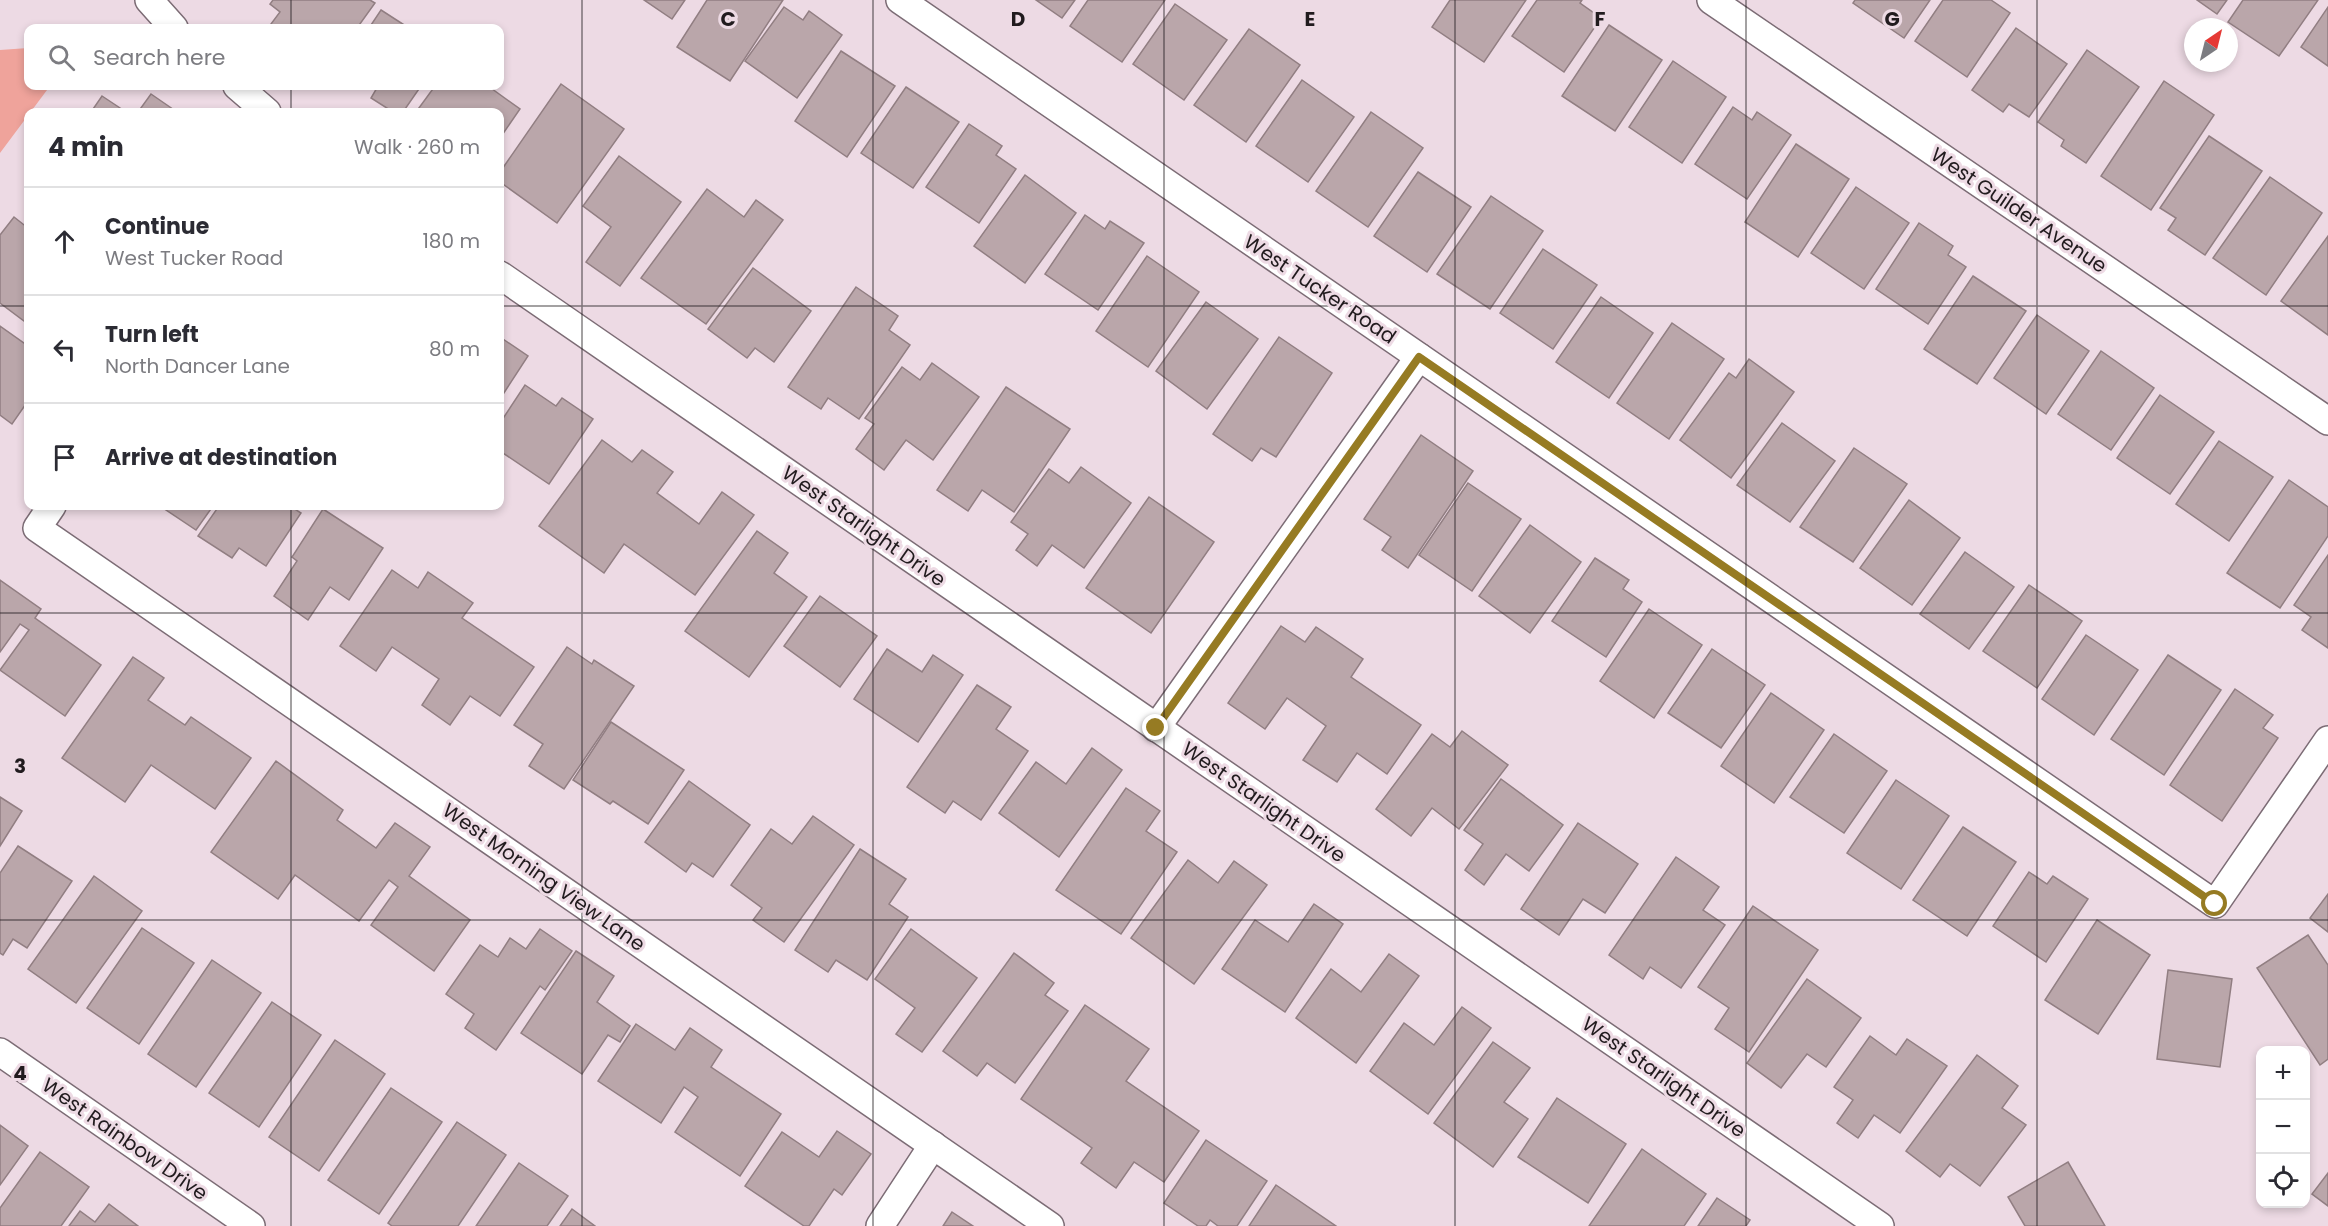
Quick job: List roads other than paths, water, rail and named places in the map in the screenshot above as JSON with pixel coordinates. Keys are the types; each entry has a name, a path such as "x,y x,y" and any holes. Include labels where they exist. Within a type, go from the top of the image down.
{"street":[{"path":"150,0 171,24"},
{"name":"West Tucker Road","path":"900,0 2215,904 2328,741"},
{"name":"West Guilder Avenue","path":"1711,0 2328,421"},
{"path":"242,90 262,108"},
{"name":"West Starlight Drive","path":"504,278 1880,1226"},
{"path":"1156,728 1419,357"},
{"name":"West Morning View Lane","path":"49,510 37,528 1050,1226"},
{"name":"West Rainbow Drive","path":"0,1052 250,1226"},
{"path":"880,1226 933,1145"}]}
